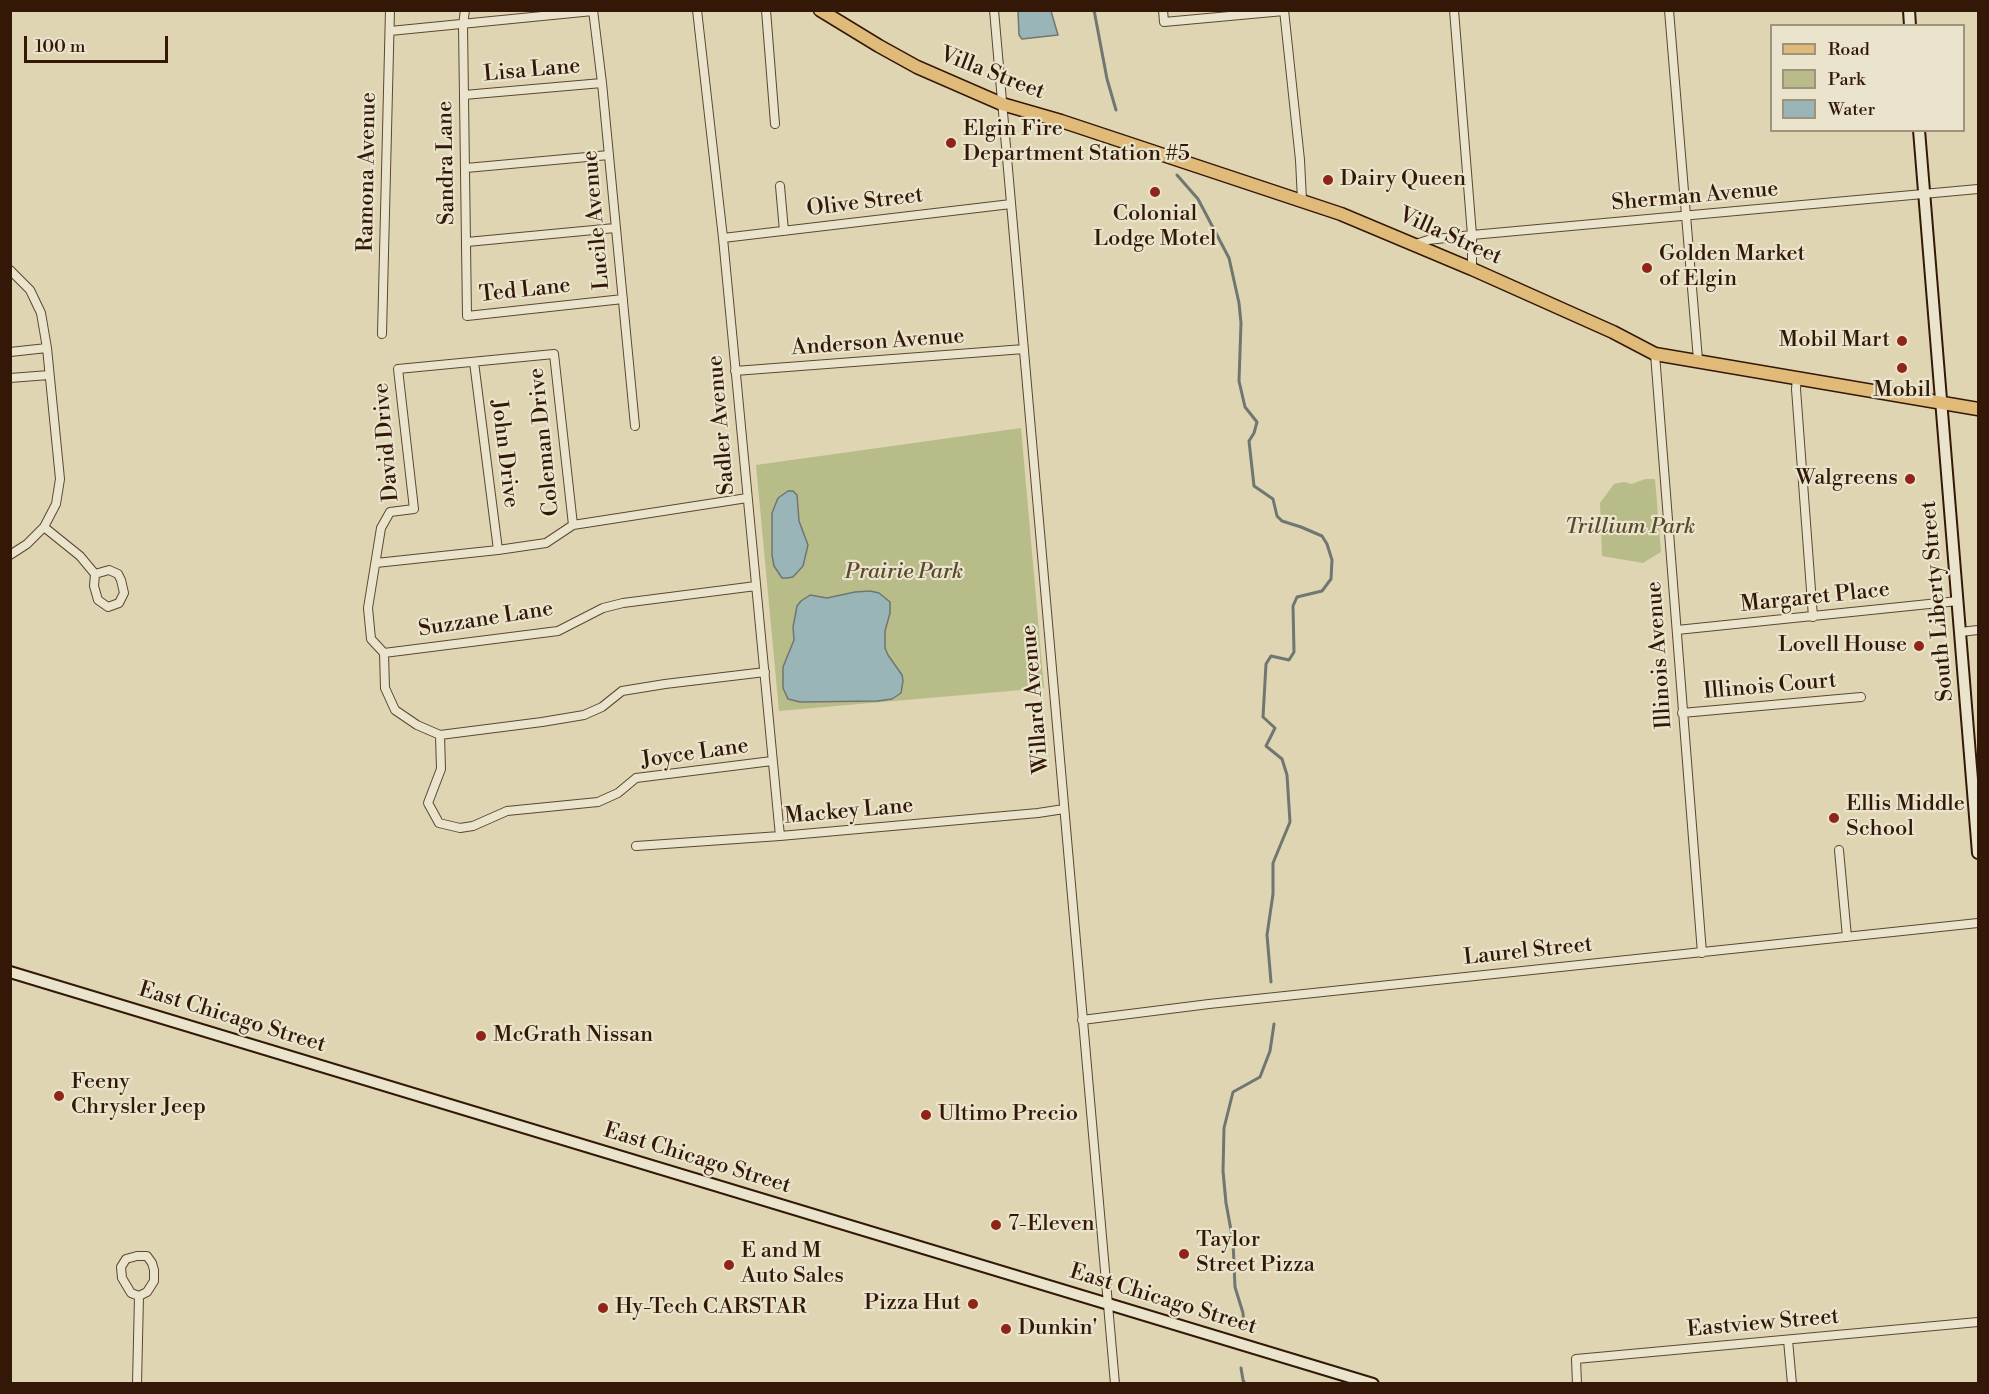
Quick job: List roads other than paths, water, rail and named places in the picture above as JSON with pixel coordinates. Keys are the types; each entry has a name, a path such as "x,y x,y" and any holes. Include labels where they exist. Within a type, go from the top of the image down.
{"main road":[{"name":"Villa Street","path":"820,10 917,67 1002,104 1302,200 1416,244 1621,336 1655,354 1978,409"},
{"name":"South Liberty Street","path":"1919,132 1978,853"},
{"name":"East Chicago Street","path":"10,972 1373,1383"}],"street":[{"name":"Ramona Avenue","path":"382,334 390,10"},
{"name":"Sandra Lane","path":"465,10 463,25 467,316"},
{"name":"Sadler Avenue","path":"697,10 723,238 780,836"},
{"path":"766,10 774,124"},
{"name":"Willard Avenue","path":"994,10 1115,1383"},
{"path":"1163,10 1164,22 1284,11 1300,160 1302,200"},
{"path":"1454,10 1472,235 1472,269"},
{"path":"1669,10 1698,360"},
{"path":"390,31 593,11"},
{"name":"Lucile Avenue","path":"593,11 602,82 635,426"},
{"name":"Lisa Lane","path":"464,95 602,82"},
{"path":"466,168 609,155"},
{"path":"780,186 784,231"},
{"name":"Sherman Avenue","path":"1416,244 1428,240 1472,235 1978,189"},
{"name":"Olive Street","path":"723,238 1011,204"},
{"path":"467,242 615,228"},
{"path":"10,270 30,290 38,305 44,326 60,479 56,504 44,527 27,544 10,555"},
{"name":"Ted Lane","path":"467,316 623,299"},
{"path":"10,352 47,348"},
{"name":"Anderson Avenue","path":"735,371 1024,349"},
{"name":"Coleman Drive","path":"474,362 554,354 573,525"},
{"name":"Illinois Avenue","path":"1655,354 1702,953"},
{"name":"David Drive","path":"376,563 381,528 390,512 414,509 398,369 474,362"},
{"name":"John Drive","path":"474,362 498,550"},
{"path":"10,378 49,375"},
{"path":"1797,378 1813,616"},
{"path":"747,498 573,525 546,543 376,563 368,608 371,639 384,653 385,688 395,710 417,725 440,735 584,715 602,707 622,691 765,672"},
{"path":"44,527 80,556 95,574 94,586 98,600 108,607 119,603 123,593 118,574 109,570 95,574"},
{"name":"Suzzane Lane","path":"384,653 558,631 603,608 622,603 756,586"},
{"name":"Margaret Place","path":"1677,630 1958,602"},
{"path":"1960,632 1978,630"},
{"name":"Illinois Court","path":"1682,713 1861,697"},
{"name":"Joyce Lane","path":"440,735 441,769 428,803 440,823 460,828 473,826 507,811 598,802 618,793 636,778 772,761"},
{"name":"Mackey Lane","path":"636,846 780,836 1064,809"},
{"path":"1839,850 1847,937"},
{"name":"Laurel Street","path":"1082,1020 1266,998 1978,923"},
{"path":"137,1256 147,1257 154,1270 154,1281 147,1292 139,1296 131,1293 122,1278 121,1267 126,1259 137,1256"},
{"path":"137,1383 139,1296"},
{"name":"Eastview Street","path":"1577,1383 1576,1359 1978,1322"},
{"path":"1788,1340 1792,1383"}],"water":[{"path":"1018,11 1051,11 1058,35 1022,39 1019,35"},
{"path":"788,491 793,491 797,495 799,521 808,545 803,566 793,577 782,578 774,566 772,555 772,513 778,498"},
{"path":"870,591 879,593 890,602 890,613 885,631 885,648 902,675 901,693 892,699 877,701 800,702 788,699 783,688 783,667 794,640 793,627 797,606 810,595 827,598"}],"waterway":[{"path":"1094,10 1107,79 1116,110"},
{"path":"1177,175 1198,199 1229,258 1241,323 1239,381 1245,407 1257,422 1249,441 1254,486 1273,499 1277,516 1282,521 1322,536 1332,560 1331,579 1322,591 1297,597 1293,606 1294,652 1289,660 1271,656 1266,664 1263,717 1275,728 1266,746 1282,759 1287,775 1290,822 1273,863 1273,894 1267,935 1271,982"},
{"path":"1244,1328 1243,1313 1235,1287 1233,1241 1226,1203 1223,1171 1224,1128 1233,1092 1260,1077 1270,1051 1274,1024"},
{"path":"1241,1368 1245,1384"}],"place":[{"name":"Elgin Fire Department Station #5","path":"951,143"},
{"name":"Dairy Queen","path":"1328,180"},
{"name":"Colonial Lodge Motel","path":"1155,192"},
{"name":"Golden Market of Elgin","path":"1647,268"},
{"name":"Mobil Mart","path":"1902,341"},
{"name":"Mobil","path":"1902,368"},
{"name":"Walgreens","path":"1910,479"},
{"name":"Lovell House","path":"1919,646"},
{"name":"Ellis Middle School","path":"1834,818"},
{"name":"McGrath Nissan","path":"481,1036"},
{"name":"Feeny Chrysler Jeep","path":"59,1096"},
{"name":"Ultimo Precio","path":"926,1115"},
{"name":"7-Eleven","path":"996,1225"},
{"name":"Taylor Street Pizza","path":"1184,1254"},
{"name":"E and M Auto Sales","path":"729,1265"},
{"name":"Pizza Hut","path":"973,1304"},
{"name":"Hy-Tech CARSTAR","path":"603,1308"},
{"name":"Dunkin'","path":"1006,1329"}],"park label":[{"name":"Trillium Park","path":"1630,528"},
{"name":"Prairie Park","path":"904,573"}]}
